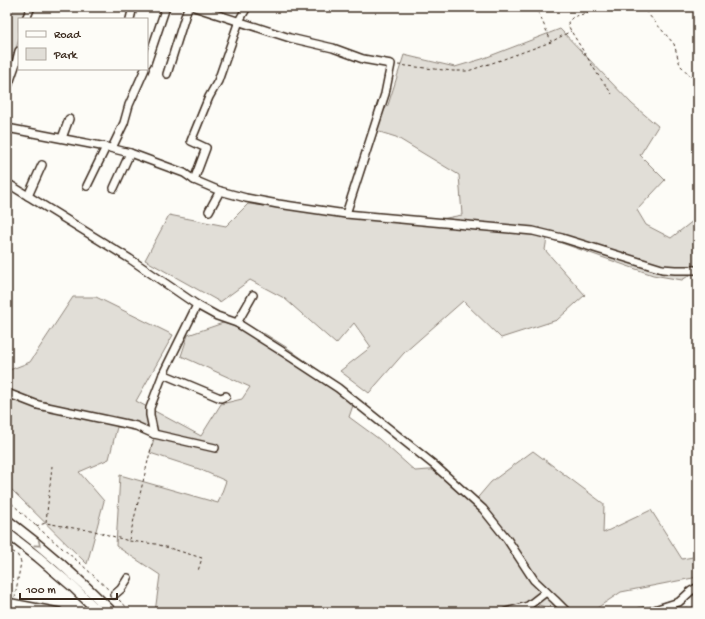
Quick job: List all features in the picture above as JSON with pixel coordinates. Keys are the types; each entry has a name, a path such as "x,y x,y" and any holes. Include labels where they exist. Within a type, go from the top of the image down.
{"main road":[{"path":"7,520 59,562 112,612"},
{"path":"7,533 72,586 99,612"}],"street":[{"path":"26,18 31,7"},
{"path":"130,18 133,7"},
{"path":"148,60 166,7"},
{"path":"167,74 188,7"},
{"path":"194,7 290,38 333,48 363,59 391,64 385,94 346,214"},
{"path":"194,180 206,148 191,141 209,97 218,81 239,21 247,7"},
{"path":"7,89 18,55"},
{"path":"87,186 124,123 129,105 145,70"},
{"path":"62,138 69,119"},
{"path":"7,128 109,147 130,153 184,173 194,180 220,191 246,198 346,214 533,231 562,238 662,269 698,270"},
{"path":"114,188 130,153"},
{"path":"28,196 42,165"},
{"path":"7,183 130,259 197,305 217,316 237,323 338,388 434,464 483,508 508,539 534,580 556,600 566,612"},
{"path":"209,211 220,191"},
{"path":"237,323 254,295"},
{"path":"154,434 150,408 163,374 197,305"},
{"path":"163,374 218,397 221,398 226,396"},
{"path":"7,393 38,405 136,426 154,434 215,448"},
{"path":"114,595 121,590 128,578"},
{"path":"641,612 651,611 679,602 698,587"},
{"path":"506,612 528,606 546,592"},
{"path":"10,602 59,612"}],"path":[{"path":"536,7 551,42"},
{"path":"608,7 572,17 568,22 571,31 598,75 612,94"},
{"path":"642,7 674,44 680,65 698,84"},
{"path":"391,64 454,71 468,71 551,42 571,31"},
{"path":"129,541 154,434"},
{"path":"46,523 52,466"},
{"path":"7,499 81,564 132,612"},
{"path":"36,526 46,523 91,530 129,541 156,544 202,558 198,571"},
{"path":"7,549 17,554 21,562 10,602"},
{"path":"673,612 685,608 698,607"}],"green space":[{"path":"7,7 31,7 27,18 18,18 18,42 7,77"},
{"path":"560,29 632,104 658,126 640,155 665,180 637,210 646,225 671,238 698,217 698,270 682,280 653,275 547,238 545,250 585,295 557,320 501,338 463,301 404,353 369,393 340,371 371,347 354,323 336,344 284,298 250,280 220,302 145,260 169,215 226,226 248,204 325,211 415,224 462,215 459,175 396,137 370,129 388,105 404,55 455,67 482,59"},
{"path":"73,297 96,297 173,335 136,401 201,436 221,404 242,399 250,387 181,356 188,335 223,323 265,334 286,347 356,397 349,417 379,439 415,471 443,469 473,503 491,482 533,451 604,504 603,533 651,510 682,559 698,556 698,577 621,592 591,612 562,612 539,605 533,612 155,612 160,575 116,546 120,475 218,503 226,481 199,469 150,453 156,431 117,427 109,459 79,472 104,501 87,564 12,490 7,487 7,371 30,362"}]}
